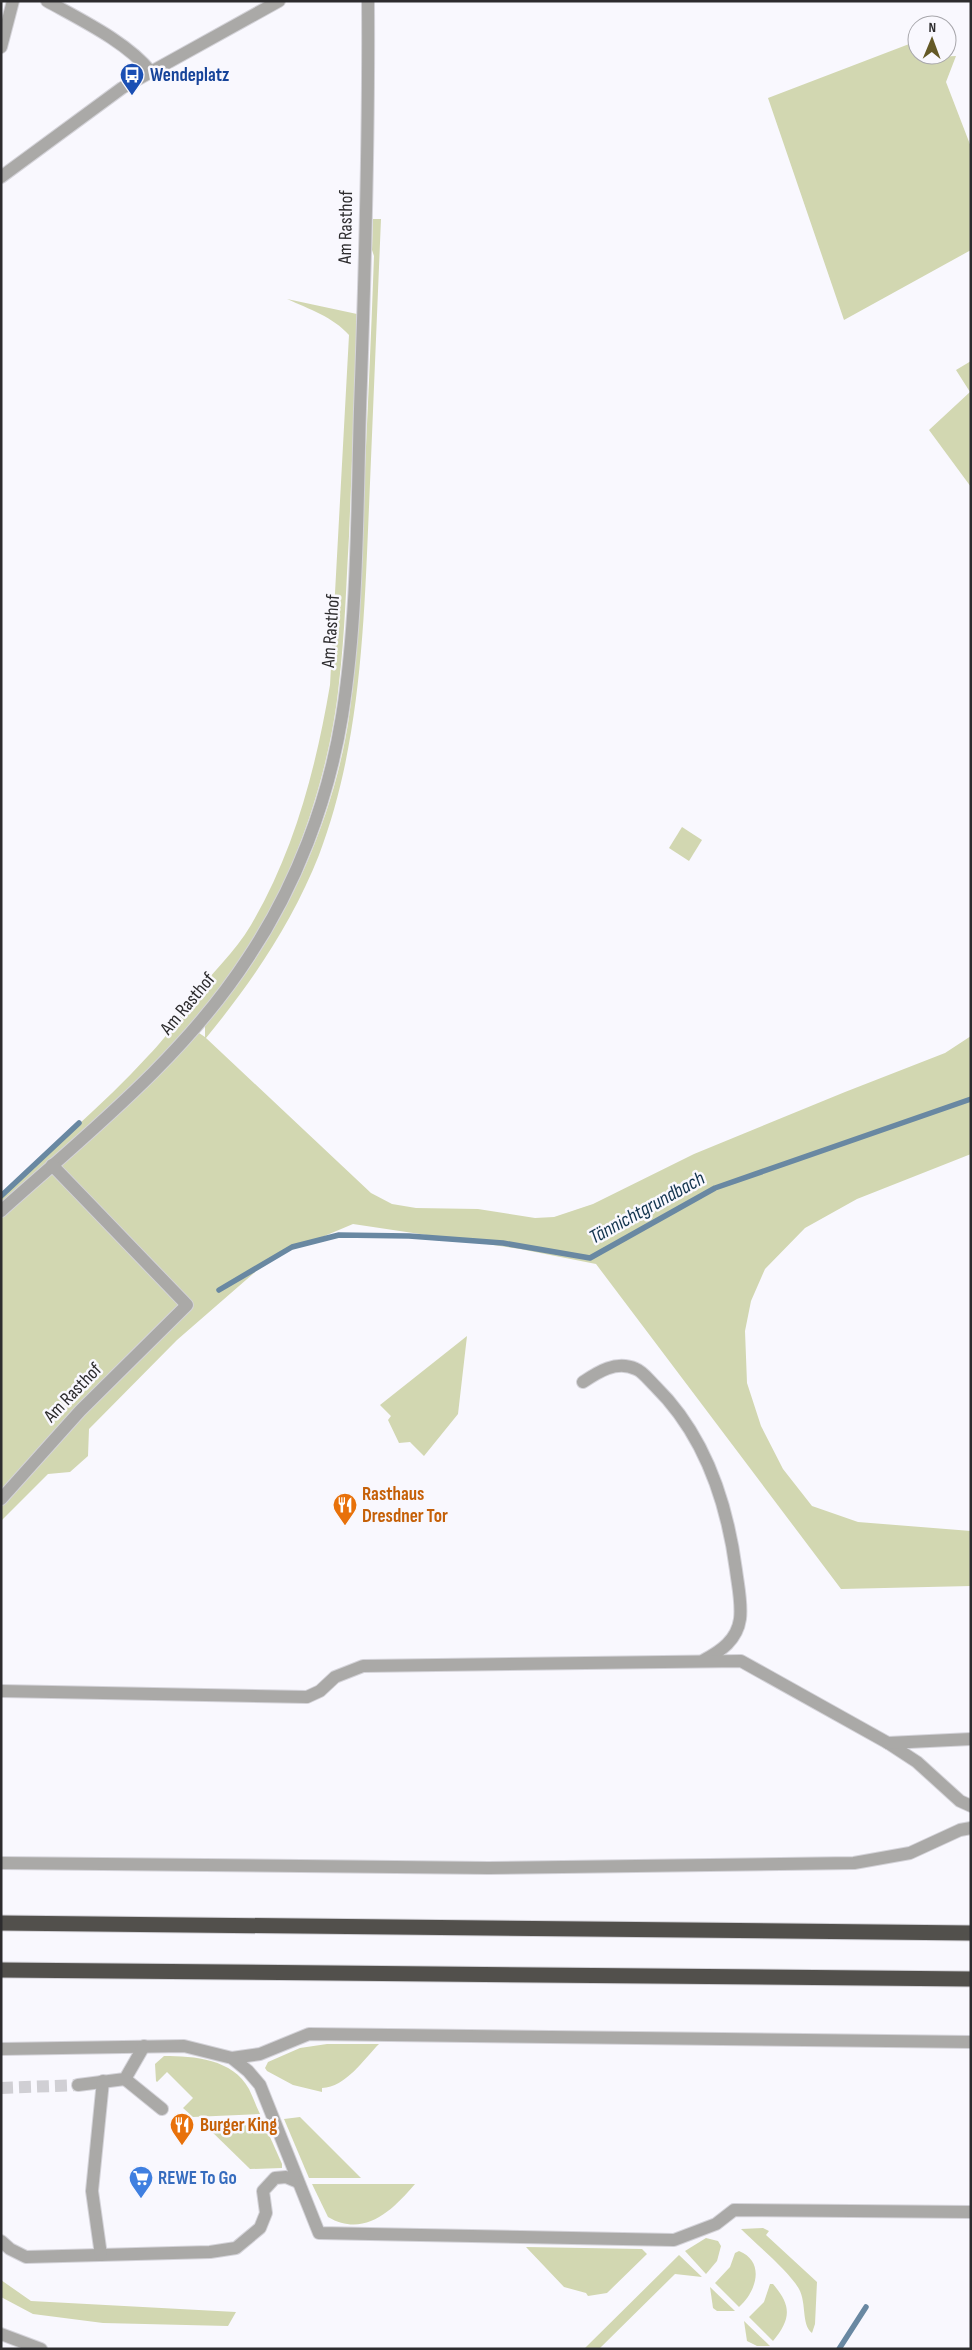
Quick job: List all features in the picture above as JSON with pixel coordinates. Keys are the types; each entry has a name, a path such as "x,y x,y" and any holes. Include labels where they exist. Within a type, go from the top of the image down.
{"highway":[{"path":"1,1923 971,1933"},
{"path":"1,1970 971,1978"}],"street":[{"path":"1,47 13,1"},
{"path":"47,1 124,47 140,59 151,72"},
{"path":"1,177 122,88 280,1"},
{"name":"Am Rasthof","path":"1,1211 160,1066 217,1000 248,959 265,931 304,853 316,821 338,736 347,681 354,572 364,316 368,1"},
{"name":"Am Rasthof","path":"1,1499 80,1411 187,1305 52,1165"},
{"path":"583,1382 604,1368 622,1366 636,1369 677,1411 697,1438 711,1468 723,1507 735,1558 740,1597 740,1620 731,1641 718,1652 701,1661"},
{"path":"1,1691 307,1697 320,1691 335,1677 363,1666 741,1661 888,1743 917,1762 960,1801 971,1806"},
{"path":"888,1743 971,1739"},
{"path":"1,1863 489,1868 854,1863 910,1853 960,1830 971,1828"},
{"path":"1,2050 184,2046 232,2058 260,2054 309,2034 971,2042"},
{"path":"124,2079 144,2046"},
{"path":"232,2058 248,2071 260,2085 318,2233 674,2240 716,2224 734,2210 971,2212"},
{"path":"78,2085 124,2079 162,2108"},
{"path":"101,2255 92,2191 103,2082"},
{"path":"1,2241 10,2249 26,2257 210,2252 236,2248 248,2240 260,2228 266,2213 263,2191 275,2178 286,2177 298,2182"},
{"path":"1,2334 41,2349"}],"green space":[{"path":"907,45 907,65 953,65 946,82 971,147 971,250 844,320 768,98"},
{"path":"373,219 381,219 365,595 358,683 344,770 333,813 319,855 284,928 255,973 206,1038 371,1193 392,1204 416,1208 478,1209 535,1218 554,1217 593,1204 694,1154 945,1053 971,1036 971,1154 857,1199 805,1228 765,1269 751,1301 745,1331 747,1383 761,1426 783,1469 812,1506 858,1522 971,1531 971,1586 841,1589 596,1264 520,1249 353,1224 270,1259 177,1340 89,1429 88,1456 70,1472 48,1474 1,1521 1,1194 95,1109 152,1052 176,1023 189,1001 245,935 280,868 301,809 318,747 330,685 349,335 328,318 287,299 357,314 349,536 339,683 329,746 312,810 301,841 289,872 260,929 227,979 190,1027 205,1037 205,1025 232,992 279,920 299,881 330,799 349,717 357,640 373,288"},
{"path":"971,361 971,487 929,430 970,392 956,370"},
{"path":"682,827 702,840 689,861 669,848"},
{"path":"467,1336 458,1414 424,1456 410,1442 399,1443 388,1420 391,1416 380,1405"},
{"path":"327,2044 379,2044 354,2072 339,2083 322,2088 322,2092 293,2085 267,2071 265,2068 268,2062 300,2048"},
{"path":"164,2056 212,2061 233,2071 249,2089 260,2114 193,2117 183,2108 193,2098 167,2072 156,2081 155,2064"},
{"path":"300,2117 361,2178 309,2178 284,2119"},
{"path":"262,2119 282,2164 282,2168 250,2169 205,2125"},
{"path":"312,2184 415,2184 387,2212 365,2223 354,2224 341,2223 328,2217"},
{"path":"763,2228 769,2231 766,2235 817,2282 815,2324 812,2333 806,2324 803,2301 799,2289 780,2266 741,2229"},
{"path":"706,2238 718,2241 721,2246 717,2261 706,2274 685,2251"},
{"path":"526,2247 642,2249 647,2254 607,2293 588,2296 586,2293 564,2287"},
{"path":"739,2251 753,2262 756,2277 754,2286 739,2307 715,2283 730,2267 735,2253"},
{"path":"679,2255 702,2277 675,2274 599,2349 584,2349"},
{"path":"1,2280 31,2301 236,2312 228,2326 103,2323 33,2314 1,2297"},
{"path":"770,2284 773,2284 784,2299 787,2312 783,2326 773,2341 749,2317 764,2302"},
{"path":"710,2287 735,2311 717,2311 713,2308"},
{"path":"744,2321 770,2346 757,2346 747,2341"}],"waterway":[{"name":"Tännichtgrundbach","path":"219,1290 292,1247 339,1235 409,1236 503,1243 590,1258 715,1188 971,1099"},
{"path":"1,1196 79,1123"},
{"path":"839,2349 866,2307"}],"tunnel":[{"path":"1,2088 78,2085"}],"place":[{"name":"Wendeplatz","path":"132,96"},
{"name":"Rasthaus Dresdner Tor","path":"345,1526"},
{"name":"Burger King","path":"182,2146"},
{"name":"REWE To Go","path":"141,2199"}]}
